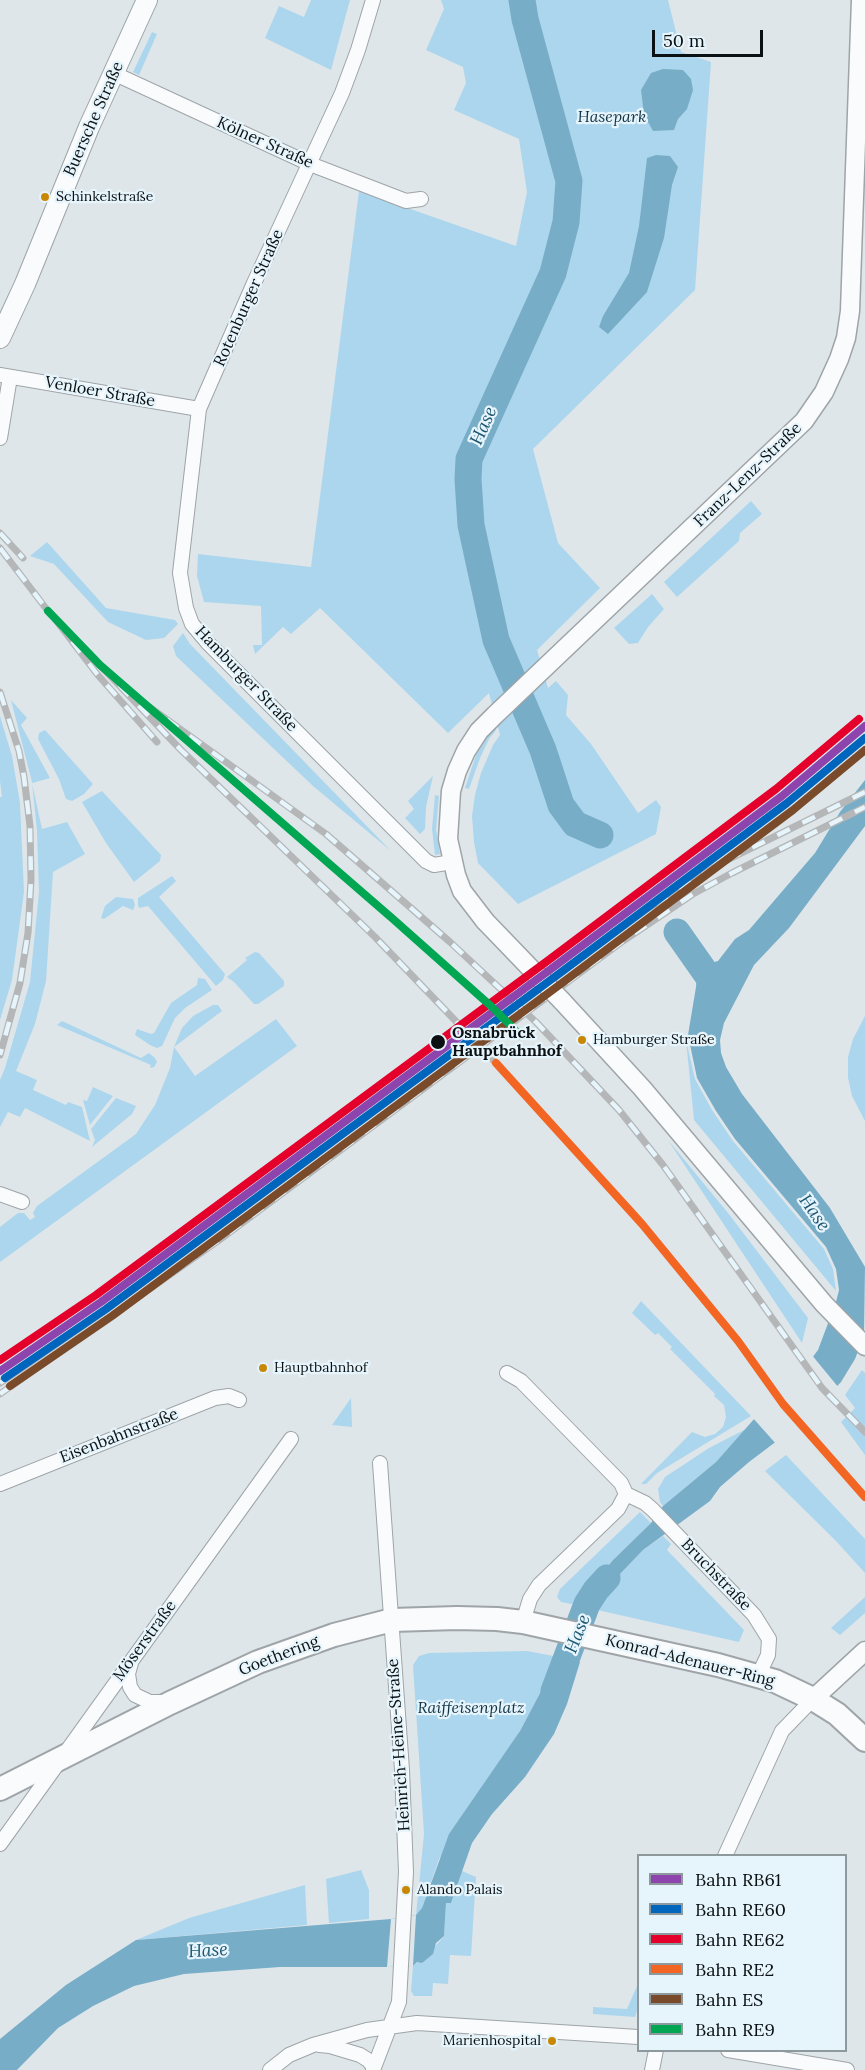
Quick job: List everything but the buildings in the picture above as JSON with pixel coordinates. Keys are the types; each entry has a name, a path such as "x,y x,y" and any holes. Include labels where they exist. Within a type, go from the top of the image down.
{"main road":[{"name":"Buersche Straße","path":"0,338 6,312 147,0"},
{"name":"Konrad-Adenauer-Ring","path":"392,1620 457,1618 523,1622 758,1676 813,1699 837,1714 865,1740"},
{"name":"Goethering","path":"0,1789 170,1702 258,1662 343,1632 392,1620"}],"street":[{"name":"Rotenburger Straße","path":"186,608 180,573 199,409 342,93 373,0"},
{"name":"Franz-Lenz-Straße","path":"452,862 448,839 448,815 452,791 457,771 479,731 804,421 824,392 846,338 850,311 861,0"},
{"name":"Kölner Straße","path":"113,73 310,164 406,201 421,199"},
{"name":"Venloer Straße","path":"5,376 199,409"},
{"path":"0,438 5,376"},
{"name":"Hamburger Straße","path":"186,608 192,624 208,643 426,861 434,865 452,862"},
{"path":"452,862 462,891 485,921 642,1088 824,1304 865,1346"},
{"path":"0,1194 22,1202"},
{"name":"Bruchstraße","path":"507,1373 521,1382 623,1489 653,1510 754,1615 769,1639 768,1655 758,1676"},
{"name":"Eisenbahnstraße","path":"0,1484 215,1398 229,1396 239,1400"},
{"name":"Möserstraße","path":"0,1844 291,1439"},
{"name":"Heinrich-Heine-Straße","path":"374,2069 399,2002 405,1916 406,1849 380,1463"},
{"path":"523,1622 530,1599 539,1585 618,1509 623,1489"},
{"path":"726,1854 782,1731 813,1699 865,1652"},
{"path":"131,1661 130,1687 135,1695 150,1702 170,1702"},
{"path":"270,2070 289,2055 313,2045 367,2030 417,2023 637,2037"},
{"path":"313,2045 330,2046 360,2055 368,2060 374,2069"},
{"path":"652,2070 656,2052"},
{"path":"740,2052 846,2070"}],"green space":[{"path":"311,0 350,0 331,70 265,38 279,6 304,17"},
{"name":"Hasepark","path":"441,0 668,0 681,52 711,62 695,290 533,449 558,543 600,588 537,650 548,688 556,681 568,695 566,715 591,744 638,813 656,800 661,807 656,834 518,904 478,863 474,842 472,816 475,795 481,773 500,735 489,693 448,733 320,608 291,634 283,627 255,654 253,645 262,645 261,606 204,602 197,576 198,554 311,567 359,191 516,246 527,192 519,139 454,110 466,83 463,67 426,50 444,9"},
{"path":"152,32 157,34 139,75 133,72"},
{"path":"751,501 762,514 740,533 739,541 677,597 664,582"},
{"path":"47,542 106,608 175,620 178,624 164,638 146,640 108,622 54,564 30,556"},
{"path":"652,594 664,609 638,643 629,644 614,628"},
{"path":"183,633 190,644 391,851 313,786 176,656 173,646"},
{"path":"11,700 27,718 21,725 50,778 32,783"},
{"path":"0,716 12,756 20,803 24,892 12,980 0,1020 0,797 2,797"},
{"path":"493,727 496,730 480,758 469,789 465,788 476,755"},
{"path":"45,730 93,784 84,794 72,801 66,799 59,779 38,739 39,733"},
{"path":"433,776 426,807 425,829 420,834 405,818 414,809 408,801"},
{"path":"32,784 42,829 67,822 85,854 53,872 46,981 35,1024 16,1071 37,1080 33,1090 66,1105 68,1102 82,1107 90,1141 25,1108 20,1117 8,1112 0,1127 0,1080 30,982 39,892 37,831"},
{"path":"102,791 161,855 160,861 134,882 106,843 82,802"},
{"path":"435,795 439,796 436,829 440,854 435,855 432,829"},
{"path":"172,876 176,881 159,897 225,974 223,980 216,986 148,906 139,908 138,898"},
{"path":"116,897 133,899 135,905 133,910 123,906 104,919 101,918 105,906"},
{"path":"255,952 259,953 284,981 284,986 258,1004 254,1004 227,977 247,960 245,958"},
{"path":"198,978 205,979 212,990 185,1008 175,1018 162,1046 157,1048 135,1035 137,1029 154,1033 171,1003 197,985"},
{"path":"213,1005 218,1005 222,1011 174,1047 182,1028 193,1016"},
{"path":"865,1016 865,1121 852,1096 848,1078 848,1057 853,1039"},
{"path":"276,1019 297,1046 0,1262 0,1227 18,1213 24,1213 30,1220 35,1217 33,1213 37,1206 136,1134 155,1105 170,1068 174,1047 195,1076"},
{"path":"62,1021 141,1058 149,1053 157,1062 154,1067 150,1068 151,1065 57,1025"},
{"path":"686,1040 695,1079 712,1110 733,1141 824,1249 833,1269 836,1291 694,1120"},
{"path":"93,1087 113,1096 90,1125 83,1100 87,1101"},
{"path":"116,1098 136,1106 132,1114 92,1147 95,1140 91,1129"},
{"path":"668,1140 728,1213 808,1318 802,1343"},
{"path":"641,1301 751,1416 657,1473 646,1484 641,1484 692,1432 705,1437 715,1434 723,1427 726,1417 724,1405 714,1396 715,1394 670,1349 672,1347 658,1333 655,1335 632,1313"},
{"path":"862,1370 865,1373 865,1455 841,1422 855,1408 845,1395"},
{"path":"351,1398 352,1427 332,1425"},
{"path":"746,1429 716,1462 663,1506 658,1489 665,1477 709,1448"},
{"path":"786,1455 865,1539 865,1573 765,1471"},
{"path":"640,1512 651,1523 613,1560 577,1605 561,1602 557,1597 560,1589"},
{"path":"663,1536 671,1544 667,1550 744,1630 739,1642 593,1609 599,1596 643,1550"},
{"path":"865,1597 865,1613 840,1635 831,1628"},
{"name":"Raiffeisenplatz","path":"527,1651 559,1657 520,1731 439,1859 422,1908 416,1915 424,1834 413,1665 419,1656 429,1653"},
{"path":"361,1870 369,1890 369,1919 329,1923 326,1879"},
{"path":"462,1871 476,1877 471,1956 450,1955 448,1984 433,1983 432,1996 414,1996 411,1991 413,1966 444,1936 446,1903 451,1903"},
{"path":"305,1885 307,1925 136,1940 189,1918"},
{"path":"637,1986 635,2017 593,2014 593,2007 627,2009"}],"water":[{"path":"663,69 683,70 691,79 693,90 687,109 678,119 674,130 653,131 644,115 641,90 651,73"},
{"path":"656,155 670,156 678,167 672,185 664,238 647,292 608,334 599,327 603,316 629,273 639,226 647,158"},
{"path":"865,780 865,826 789,928 754,965 724,1023 720,1040 721,1053 726,1067 742,1094 830,1208 865,1267 864,1336 855,1359 841,1382 806,1419 749,1462 720,1487 710,1501 643,1550 599,1596 593,1609 577,1605 613,1560 651,1523 663,1506 716,1462 755,1418 803,1370 818,1350 836,1302 839,1290 836,1269 826,1247 735,1139 716,1111 697,1078 688,1035 696,987 697,972 694,964 696,959 711,963 718,961 735,939 749,930 815,853 840,812"},
{"path":"559,1657 580,1662 567,1704 554,1734 525,1777 492,1814 472,1843 451,1903 446,1903 444,1936 436,1943 433,1954 422,1963 392,1967 280,1967 184,1974 134,1986 93,2006 58,2028 17,2070 0,2070 0,2039 66,1985 136,1940 416,1915 422,1908 449,1834 520,1731"}],"pier":[{"path":"811,1354 839,1388 808,1421 777,1445 752,1417"},
{"path":"416,1915 413,1966 387,1967 391,1919"}],"waterway":[{"name":"Hase","path":"522,0 525,19 569,181 566,222 553,273 469,459 471,525 496,640 543,750 561,805 575,824 600,835"},
{"name":"Hase","path":"677,932 717,989"},
{"name":"Hase","path":"554,1691 587,1604 607,1578"}],"railway":[{"path":"0,533 23,558"},
{"path":"0,548 48,611"},
{"path":"55,619 97,674 157,742"},
{"path":"100,665 181,750 375,937 496,1063"},
{"path":"0,692 19,751 24,777 30,826 31,880 28,933 20,983 0,1055"},
{"path":"144,703 326,834 450,942 536,1022 619,1110 663,1165 822,1388 865,1432"},
{"path":"0,1383 106,1310 647,909 725,861 865,792"},
{"path":"0,1394 218,1241 623,941 693,894 865,807"}],"rail line":[{"name":"RE9","path":"48,611 100,665 393,919 492,1007 521,1036"},
{"name":"RE62","path":"0,1360 96,1295 550,959 776,789 859,719"},
{"name":"RB61","path":"0,1371 101,1302 555,966 782,796 865,726"},
{"name":"RE60","path":"5,1378 106,1309 560,973 787,803 865,738"},
{"name":"ES","path":"10,1386 112,1316 566,980 793,810 865,750"},
{"name":"RE2","path":"496,1063 642,1224 738,1341 783,1404 865,1497"}],"place":[{"name":"Schinkelstraße","path":"45,197"},
{"name":"Hamburger Straße","path":"582,1040"},
{"name":"Osnabrück Hauptbahnhof","path":"438,1042"},
{"name":"Hauptbahnhof","path":"263,1368"},
{"name":"Alando Palais","path":"406,1890"},
{"name":"Marienhospital","path":"552,2041"}]}
